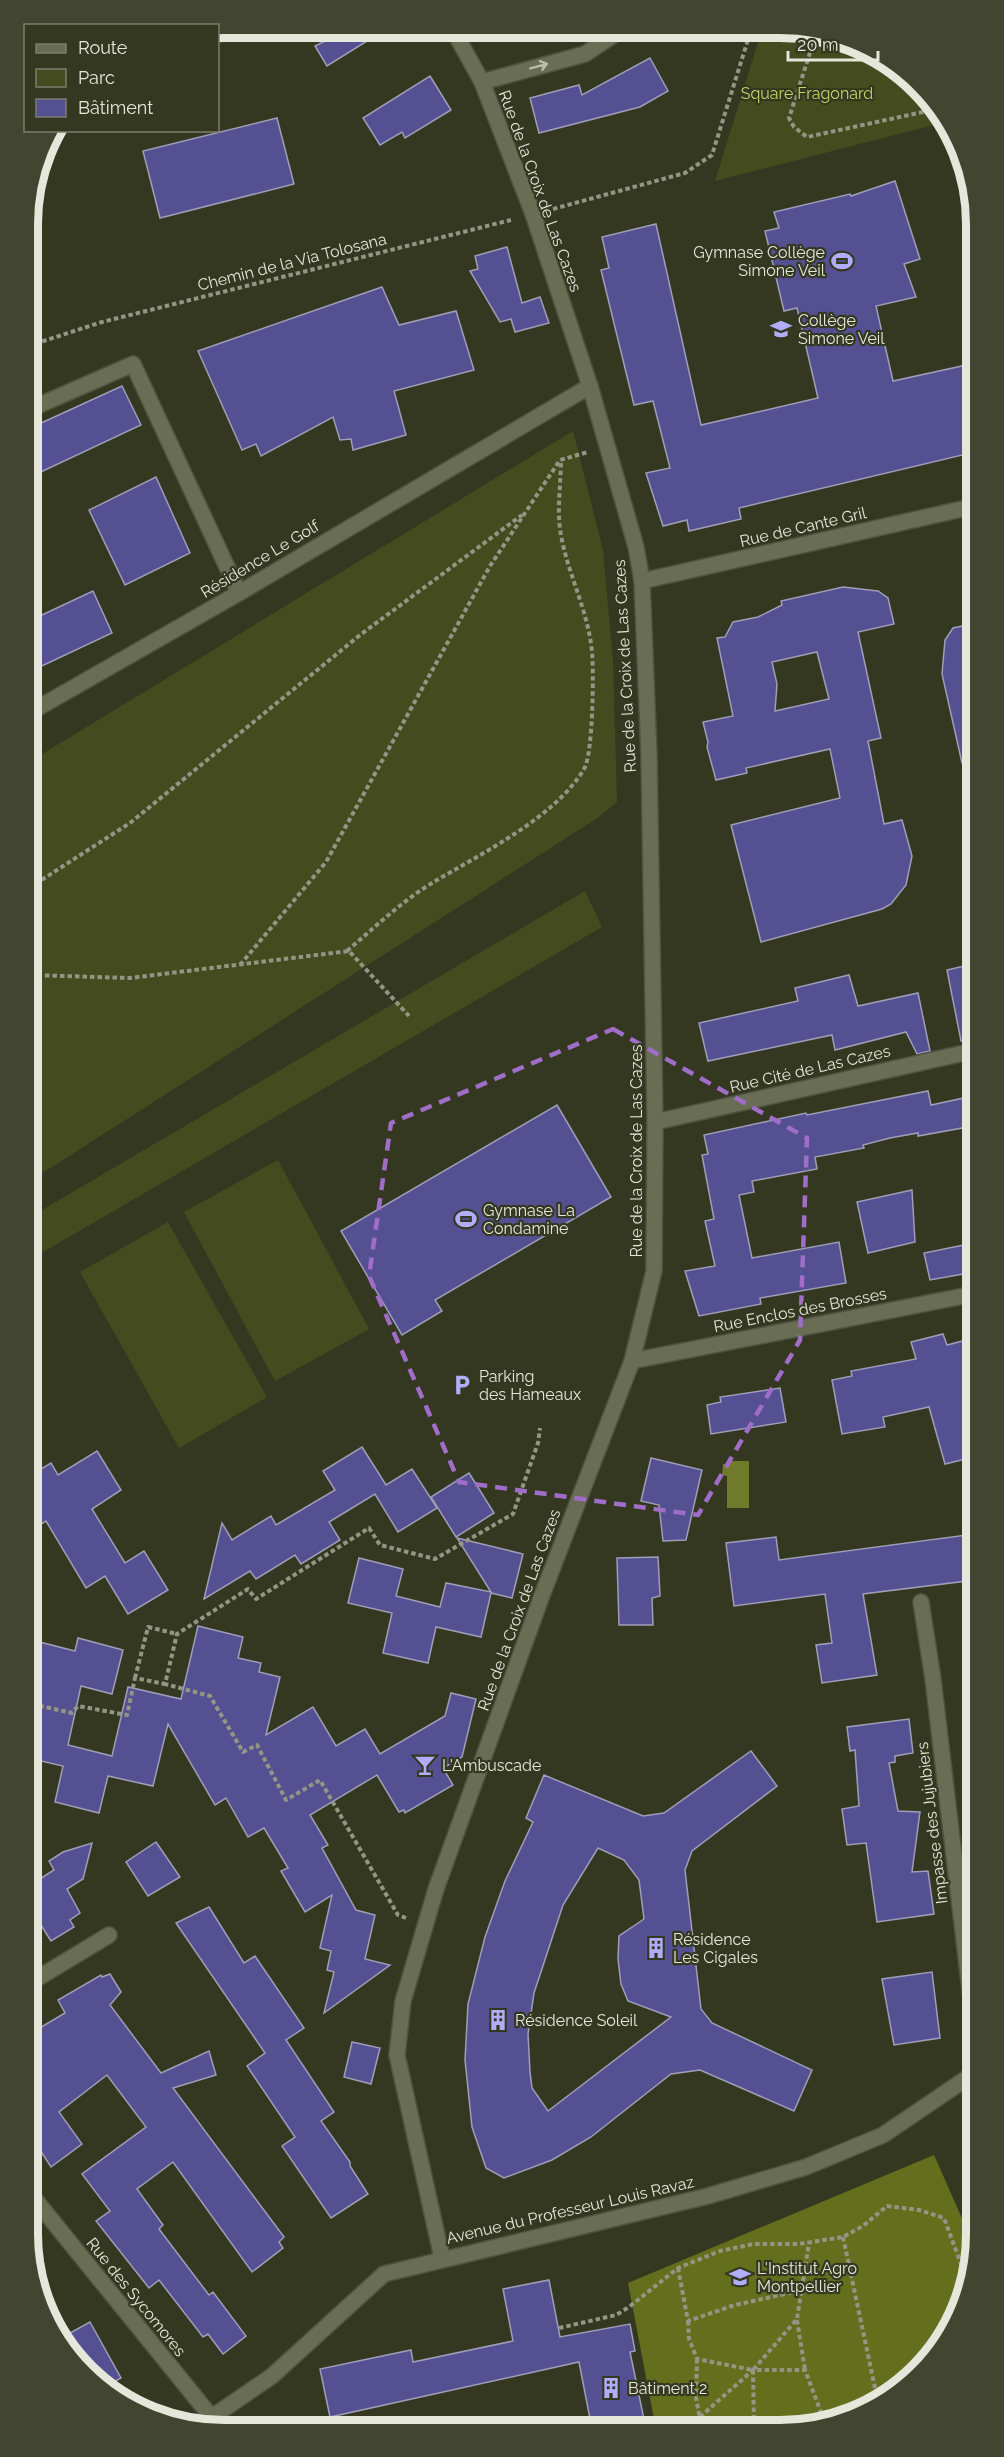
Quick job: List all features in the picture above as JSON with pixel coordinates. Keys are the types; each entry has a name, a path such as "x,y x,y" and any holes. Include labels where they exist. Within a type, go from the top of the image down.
{"street":[{"name":"Rue de la Croix de Las Cazes","path":"442,2258 397,2055 403,2001 424,1924 632,1360 654,1271 655,1122 649,755 642,581 636,547 590,386 533,214 482,82 458,38"},
{"path":"482,82 585,54 609,38"},
{"path":"38,406 133,364 239,593"},
{"name":"Résidence Le Golf","path":"38,708 239,593 506,433 590,386"},
{"name":"Rue de Cante Gril","path":"642,581 966,508"},
{"name":"Rue Cité de Las Cazes","path":"655,1122 966,1053"},
{"name":"Rue Enclos des Brosses","path":"632,1360 966,1296"},
{"name":"Impasse des Jujubiers","path":"921,1602 935,1691 966,1956"},
{"path":"38,1978 109,1935"},
{"name":"Avenue du Professeur Louis Ravaz","path":"210,2419 272,2376 384,2274 442,2258 708,2196 806,2167 883,2135 966,2079"},
{"name":"Rue des Sycomores","path":"38,2204 203,2418"}],"path":[{"name":"Chemin de la Via Tolosana","path":"38,343 102,322 563,207 685,173 712,155 749,38"},
{"path":"814,41 789,118 794,128 807,137 929,111"},
{"path":"240,964 326,862 490,566 561,460 591,451"},
{"path":"38,975 130,978 347,951 404,902 512,836 564,794 585,768 591,717 592,653 585,616 575,590 560,528 561,460"},
{"path":"38,882 130,823 360,635 525,513"},
{"path":"347,951 409,1016"},
{"path":"165,1684 177,1634 248,1589 256,1599 369,1528 381,1545 435,1559 513,1514 538,1443 540,1428"},
{"path":"38,1705 72,1713 78,1706 127,1715 148,1627 177,1634"},
{"path":"135,1678 210,1696 243,1752 257,1745 286,1800 320,1780 398,1915 424,1924"},
{"path":"559,2328 616,2314 629,2307 678,2268 720,2251 753,2244 809,2243 843,2236 863,2226 887,2206 919,2210 944,2218 963,2270"},
{"path":"843,2236 876,2393"},
{"path":"809,2243 797,2319 805,2370 822,2415"},
{"path":"678,2268 689,2339 697,2359 696,2398 700,2420"},
{"path":"688,2322 735,2305 803,2290"},
{"path":"700,2417 753,2370 797,2319"},
{"path":"697,2359 753,2370 805,2370"},
{"path":"753,2370 754,2420"}],"highlighted area":[{"path":"613,1029 807,1138 800,1340 698,1515 459,1482 369,1276 391,1123"}],"green space":[{"name":"Square Fragonard","path":"760,38 817,41 840,47 863,57 884,69 903,84 932,116 934,125 715,181"},
{"path":"573,431 603,550 613,662 617,802 596,819 38,1176 38,757"},
{"path":"585,891 602,927 38,1255 38,1212"},
{"path":"278,1160 369,1329 275,1381 184,1212"},
{"path":"168,1222 267,1397 179,1448 80,1272"}],"shaded area":[{"path":"727,1461 749,1461 749,1508 727,1508 727,1476 722,1475 723,1464 727,1464"},
{"path":"934,2155 966,2227 963,2270 957,2293 942,2327 928,2347 903,2373 874,2395 829,2413 805,2418 654,2420 628,2283"}],"building":[{"path":"326,38 372,38 327,66 315,46 327,40"},
{"path":"650,58 668,91 640,107 539,133 530,98 579,85 582,95"},
{"path":"430,76 451,110 405,138 402,132 380,145 363,118"},
{"path":"277,118 294,184 160,218 143,151"},
{"path":"895,181 920,259 904,264 916,297 876,306 893,381 966,365 966,454 739,508 741,519 689,531 687,520 663,526 646,473 670,468 653,401 634,405 601,270 609,268 602,237 656,224 701,425 818,398 797,308 784,311 765,231 779,228 774,212 850,194 851,196"},
{"path":"507,247 522,303 540,297 549,323 515,332 511,319 500,322 470,271 478,269 475,256"},
{"path":"382,287 399,325 456,311 474,370 394,391 406,435 353,450 351,439 340,440 333,417 261,456 256,444 242,450 198,351"},
{"path":"122,386 141,425 38,473 38,424"},
{"path":"156,477 190,553 125,585 89,510"},
{"path":"843,587 878,591 888,598 894,624 858,632 881,738 868,741 884,824 902,820 912,856 906,885 891,904 882,909 761,942 731,825 840,798 830,749 746,768 747,773 716,780 703,722 733,716 717,638 725,637 733,622 758,617 782,605 781,601","holes":["817,652 829,699 775,711 777,684 772,662"]},
{"path":"93,591 112,633 38,668 38,617"},
{"path":"966,625 966,763 962,763 942,674 945,640 953,628"},
{"path":"966,966 966,1041 961,1041 947,970"},
{"path":"849,975 858,1006 918,993 930,1051 917,1054 906,1032 835,1050 832,1035 708,1061 699,1023 798,1001 795,988"},
{"path":"928,1091 931,1105 966,1098 966,1127 918,1136 918,1133 890,1138 863,1145 864,1148 815,1157 817,1169 752,1181 754,1192 739,1195 752,1258 839,1242 846,1283 760,1298 761,1304 699,1316 685,1271 715,1266 705,1221 714,1219 702,1155 708,1154 704,1135 806,1113 807,1115"},
{"path":"557,1105 611,1197 435,1300 442,1311 402,1335 341,1231"},
{"path":"912,1190 915,1242 868,1253 857,1202"},
{"path":"966,1245 966,1273 930,1280 924,1253"},
{"path":"943,1334 947,1345 966,1340 966,1459 945,1464 929,1407 883,1417 885,1427 842,1434 832,1380 852,1376 851,1371 916,1359 911,1342"},
{"path":"780,1388 786,1422 711,1434 707,1405 721,1402 720,1397"},
{"path":"362,1447 386,1485 412,1469 437,1508 398,1532 375,1494 329,1522 340,1540 301,1564 295,1555 256,1579 250,1571 204,1599 222,1523 232,1540 271,1516 276,1525 335,1490 323,1471"},
{"path":"97,1451 121,1490 92,1509 125,1563 144,1551 168,1590 128,1614 105,1576 86,1588 46,1521 38,1526 38,1471 51,1463 58,1475"},
{"path":"651,1458 702,1470 686,1540 663,1541 659,1505 641,1501"},
{"path":"469,1473 494,1513 456,1537 431,1497"},
{"path":"966,1535 966,1581 863,1594 877,1675 822,1683 816,1645 832,1643 825,1594 734,1606 726,1543 776,1537 779,1560"},
{"path":"457,1538 523,1554 512,1598 491,1593 481,1637 436,1627 428,1663 383,1653 392,1613 348,1603 359,1558 403,1569 396,1596 440,1607 446,1583 491,1592"},
{"path":"658,1557 660,1596 652,1598 653,1625 619,1625 617,1558"},
{"path":"198,1626 243,1637 238,1658 261,1663 259,1672 280,1677 266,1735 313,1707 336,1746 365,1729 380,1754 445,1716 451,1693 476,1699 462,1757 443,1768 453,1785 405,1813 404,1810 399,1812 377,1775 310,1815 328,1845 322,1848 356,1910 375,1915 365,1959 390,1965 324,2013 334,1972 327,1970 331,1951 320,1948 332,1895 305,1912 281,1871 288,1868 264,1828 248,1837 226,1798 215,1805 168,1724 153,1786 108,1776 99,1813 55,1802 63,1766 38,1760 38,1642 75,1651 78,1638 123,1650 112,1694 81,1686 68,1745 112,1756 128,1687 181,1699"},
{"path":"909,1719 913,1753 895,1756 895,1762 889,1763 898,1811 920,1812 912,1872 928,1871 934,1914 877,1922 866,1843 847,1845 842,1809 859,1806 855,1750 850,1751 847,1727"},
{"path":"751,1751 777,1786 692,1851 685,1870 701,2009 712,2023 812,2070 794,2111 700,2070 671,2074 591,2137 552,2160 504,2178 486,2168 472,2127 465,2060 468,2004 485,1937 505,1881 533,1822 526,1818 544,1775 643,1816 664,1813","holes":["598,1848 624,1860 639,1880 644,1919 619,1936 618,1959 621,1984 628,2001 671,2017 548,2111 532,2088 530,2072 528,2034 534,1993 563,1905"]},
{"path":"156,1842 180,1877 148,1896 126,1862"},
{"path":"92,1843 83,1879 67,1889 80,1913 70,1920 74,1927 51,1941 38,1920 38,1880 54,1870 49,1861 63,1852"},
{"path":"209,1907 244,1963 255,1956 304,2028 286,2040 334,2112 321,2121 350,2162 350,2166 368,2194 331,2218 282,2146 295,2137 247,2066 265,2053 176,1923"},
{"path":"932,1972 940,2038 894,2045 882,1979"},
{"path":"110,1974 121,1992 110,2005 161,2073 209,2051 216,2075 173,2088 284,2237 279,2242 283,2248 252,2272 173,2162 137,2189 163,2225 159,2229 209,2295 213,2292 246,2336 223,2354 208,2334 203,2337 159,2280 149,2288 96,2221 110,2211 82,2174 146,2127 107,2075 59,2112 82,2144 51,2167 38,2147 38,2029 65,2013 58,2000 101,1975 102,1977"},
{"path":"352,2042 380,2048 371,2084 344,2077"},
{"path":"549,2280 560,2337 630,2324 635,2351 630,2352 644,2420 590,2420 579,2362 330,2417 320,2369 411,2350 413,2362 513,2341 503,2289"},
{"path":"90,2322 121,2378 113,2382 101,2373 67,2334"}],"place":[{"name":"Gymnase Collège Simone Veil","path":"842,261"},
{"name":"Collège Simone Veil","path":"781,329"},
{"name":"Gymnase La Condamine","path":"466,1219"},
{"name":"Parking des Hameaux","path":"462,1385"},
{"name":"L'Ambuscade","path":"425,1765"},
{"name":"Résidence Les Cigales","path":"656,1948"},
{"name":"Résidence Soleil","path":"498,2020"},
{"name":"L'Institut Agro Montpellier","path":"740,2277"},
{"name":"Bâtiment 2","path":"611,2388"}]}
